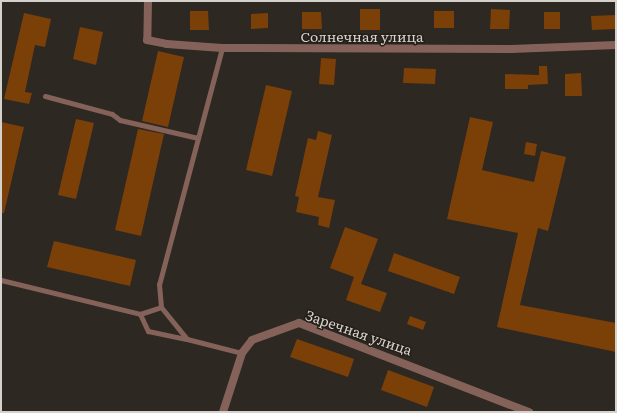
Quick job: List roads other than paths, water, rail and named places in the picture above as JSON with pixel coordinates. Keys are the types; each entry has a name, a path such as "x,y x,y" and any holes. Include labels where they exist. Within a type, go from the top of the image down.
{"street":[{"name":"Солнечная улица","path":"148,1 148,40 222,48 511,49 616,45"},
{"name":"Заречная улица","path":"223,412 242,353 252,340 299,323 529,412"}],"lane":[{"path":"187,339 161,307 159,284 222,48"},
{"path":"45,96 112,114 120,120 198,138"},
{"path":"1,280 140,314 161,307"},
{"path":"140,314 148,331 242,353"}]}
